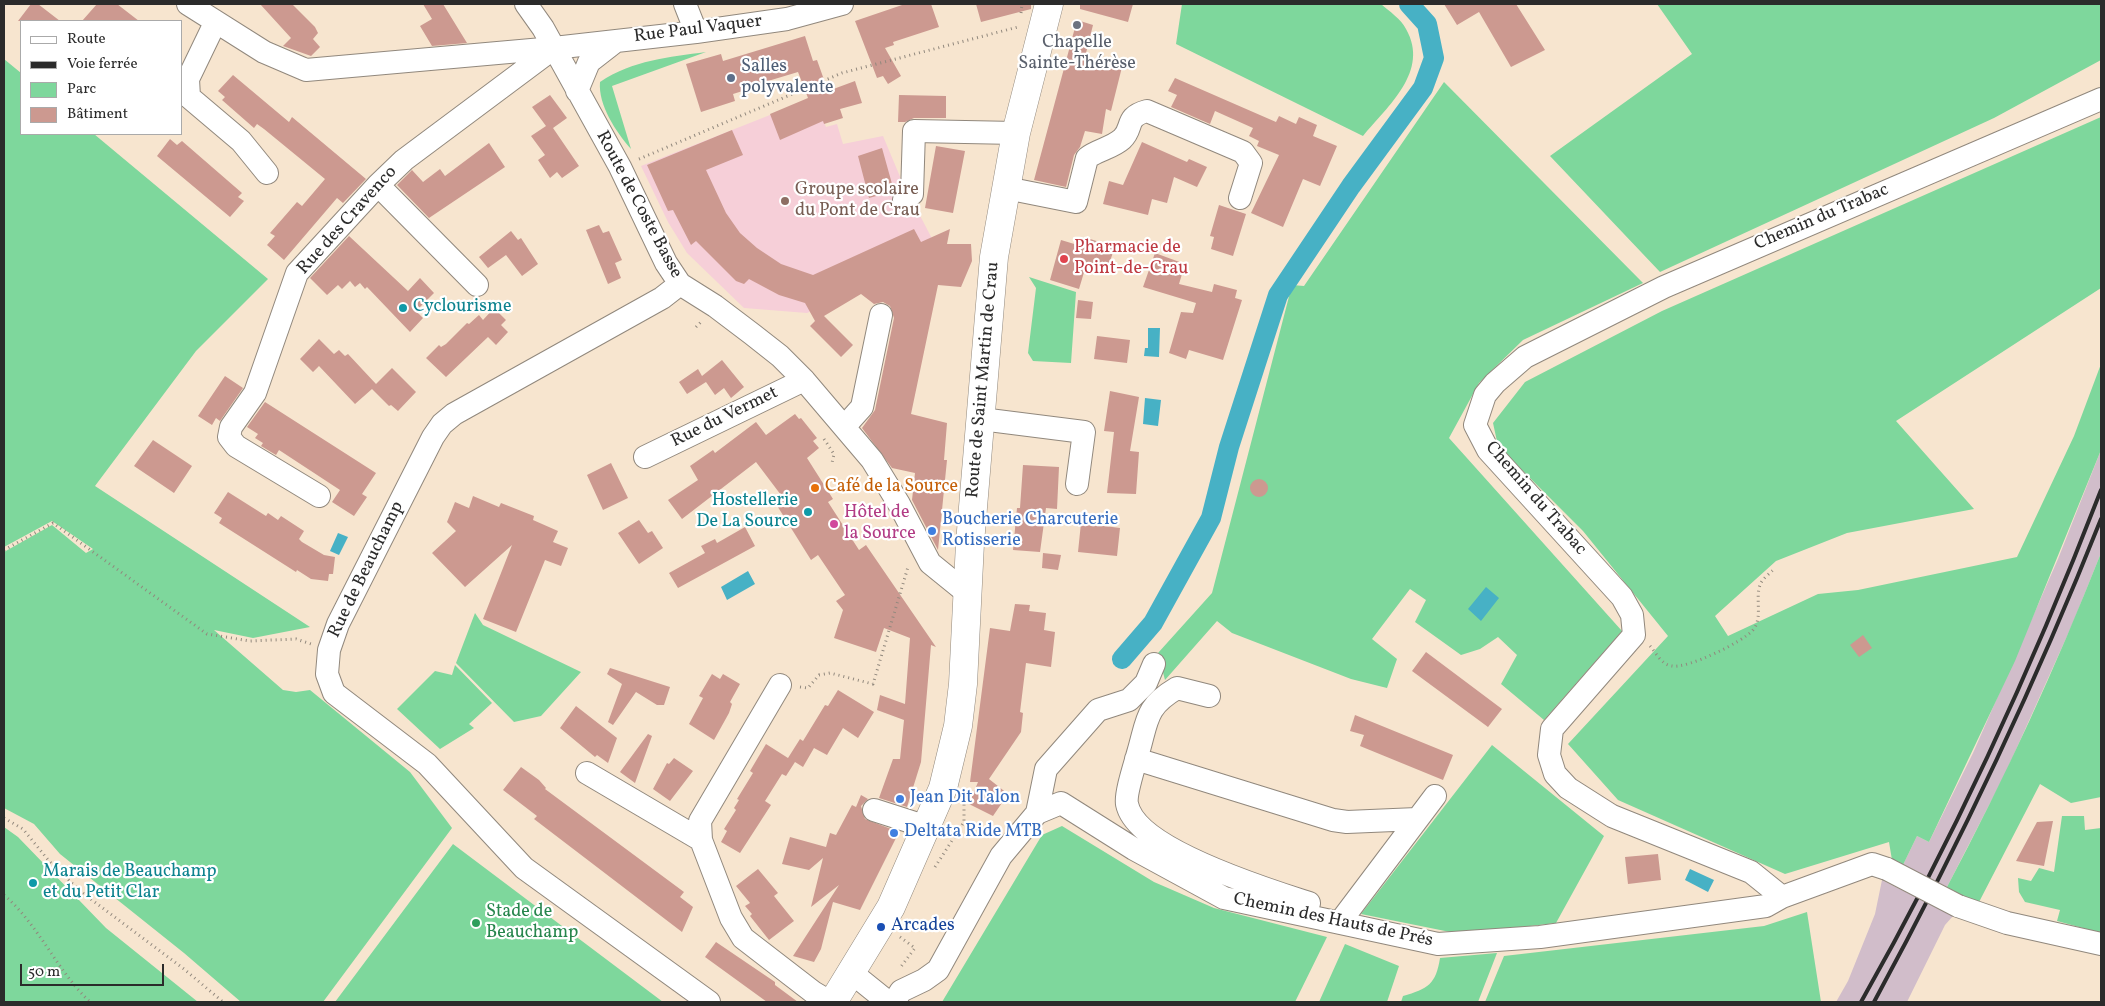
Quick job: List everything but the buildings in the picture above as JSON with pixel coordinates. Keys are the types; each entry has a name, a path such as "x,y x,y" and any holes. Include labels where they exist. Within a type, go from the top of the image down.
{"main road":[{"name":"Route de Saint Martin de Crau","path":"831,1002 852,973 892,907 943,788 958,726 963,684 967,593 994,257 1016,133 1049,4"}],"street":[{"path":"188,4 215,23 264,52 306,70 554,48"},
{"name":"Route de Coste Basse","path":"526,4 554,48 620,167 666,263 680,284 715,306 752,334 780,356 804,380 872,460 899,504 930,563 967,593"},
{"path":"685,4 696,32"},
{"name":"Rue Paul Vaquer","path":"554,48 696,32 787,19 842,4"},
{"path":"215,23 188,79 190,97 241,141 268,173"},
{"path":"577,92 588,62 617,40"},
{"name":"Rue des Cravenco","path":"319,496 236,446 229,436 231,427 255,393 297,273 378,185 404,160 554,48"},
{"name":"Chemin du Trabac","path":"1633,626 1632,615 1622,597 1488,450 1475,424 1485,396 1495,383 1525,357 1664,287 2101,99"},
{"path":"1006,188 1076,202 1087,158 1124,138 1130,120 1139,113 1147,111 1243,152 1251,163 1240,198"},
{"path":"904,200 912,194 914,131 1016,133"},
{"path":"378,185 477,285"},
{"name":"Rue de Beauchamp","path":"680,284 662,298 454,414 442,424 433,437 338,624 328,650 327,674 334,693 427,764 524,868 709,1002"},
{"path":"845,426 862,407 880,315"},
{"name":"Rue du Vermet","path":"645,457 804,380"},
{"path":"981,419 1084,432 1077,484"},
{"path":"1633,626 1634,635 1552,729 1549,755 1555,774 1568,788 1612,816 1751,872 1782,896"},
{"path":"1037,813 1046,769 1098,710 1129,700 1146,683 1154,664"},
{"path":"780,686 700,821 701,840 731,918 742,938 813,992 831,1002"},
{"path":"1209,696 1178,688 1160,698 1152,706 1136,759 1126,803 1130,814 1140,828 1215,872 1317,906"},
{"path":"1136,759 1333,820 1347,822 1417,819"},
{"path":"587,773 701,840"},
{"path":"1345,916 1435,796"},
{"name":"Chemin des Hauts de Prés","path":"894,1002 901,992 938,970 1002,856 1037,813 1061,803 1134,849 1224,898 1345,916 1419,941 1459,943 1540,937 1766,906 1782,896 1872,864 1958,906 2007,923 2101,944"},
{"path":"874,810 927,827"},
{"path":"852,973 888,1002"}],"path":[{"path":"620,167 842,73 1018,28 1022,4"},
{"path":"4,550 53,523 207,634 250,641 296,639 328,650"},
{"path":"780,686 808,688 819,675 830,673 874,684 908,566"},
{"path":"1633,626 1665,663 1672,666 1681,666 1697,661 1753,630 1758,619 1760,585 1773,570"},
{"path":"4,818 23,829 49,860 80,891 184,969 223,1002"},
{"path":"4,895 44,943 77,990 90,1002"},
{"path":"899,970 915,948"}],"shaded area":[{"name":"Groupe scolaire du Pont de Crau","path":"813,98 826,127 837,124 843,144 883,136 901,179 940,254 807,313 744,308 687,253 668,222 641,166"},
{"path":"2101,450 2101,553 2072,625 2005,774 1947,887 1903,865 1917,836 1929,842 1973,753 2058,559"},
{"path":"1882,880 1953,916 1945,925 1907,1002 1836,1002 1848,981 1875,914"}],"green space":[{"path":"1182,4 1381,4 1406,29 1412,44 1413,59 1410,73 1394,100 1363,136 1176,44"},
{"path":"1657,4 2101,4 2101,60 1994,118 1660,272 1550,156 1692,54"},
{"path":"706,52 612,86 631,149 609,118 602,100 600,82 638,64"},
{"path":"4,59 20,72 20,135 95,135 268,279 196,351 95,486 310,627 253,638 214,630 283,690 296,692 310,690 410,772 452,828 323,1002 241,1002 184,953 60,854 34,824 4,808 4,552 52,525 86,553 93,549 52,521 4,547"},
{"path":"1444,82 1643,283 1523,340 1479,383 1449,438 1622,631 1544,720 1501,684 1517,655 1498,637 1480,649 1461,655 1415,622 1426,600 1410,589 1372,639 1397,659 1387,688 1351,679 1232,633 1217,621 1165,680 1158,653 1212,593 1292,285 1304,286"},
{"path":"2101,117 2101,288 1896,421 1974,509 1847,533 1776,561 1715,616 1728,636 1818,594 1858,590 2017,557 2074,436 2101,364 2101,450 2015,661 1929,842 1917,836 1903,865 1892,860 1889,842 1785,874 1618,800 1568,744 1668,636 1583,531 1498,446 1493,423 1525,382 1662,311"},
{"path":"1029,277 1076,292 1071,363 1033,361 1028,353 1036,288"},
{"path":"2101,553 2101,797 2071,803 2040,784 1978,904 1947,887 2029,722"},
{"path":"475,613 483,625 581,672 541,716 514,722 456,663"},
{"path":"455,665 492,703 469,724 474,728 440,749 397,709 435,671 452,675"},
{"path":"1492,745 1604,836 1556,923 1460,934 1361,914"},
{"path":"2062,816 2084,816 2085,830 2101,828 2101,933 2057,921 2060,910 2025,902 2019,892 2018,878 2031,881 2039,868 2054,872"},
{"path":"1062,826 1154,882 1214,908 1327,937 1295,1002 942,1002 1042,835"},
{"name":"Marais de Beauchamp et du Petit Clar","path":"4,827 18,837 106,928 198,1002 4,1002"},
{"name":"Stade de Beauchamp","path":"453,844 663,1002 335,1002"},
{"path":"1807,912 1821,1002 1485,1002 1504,956 1764,926"},
{"path":"1345,944 1399,966 1387,1002 1319,1002"},
{"path":"1497,953 1478,1002 1401,1002 1403,996 1425,988 1433,980 1440,958"}],"water":[{"path":"1148,328 1160,328 1159,357 1144,356 1145,348 1148,348"},
{"path":"1145,398 1161,400 1158,426 1143,424"},
{"path":"338,533 348,537 339,555 330,551"},
{"path":"748,571 755,584 727,600 721,587"},
{"path":"1486,587 1499,598 1481,621 1468,609"},
{"path":"1690,869 1714,880 1708,892 1685,880"}],"waterway":[{"path":"1122,659 1153,623 1211,518 1229,447 1278,295 1351,186 1423,88 1434,58 1427,24 1409,4"}],"railway":[{"path":"1861,1002 1928,878 1960,814 2020,686 2101,490"},
{"path":"1874,1002 1936,884 1995,764 2050,642 2101,519"}],"place":[{"name":"Chapelle Sainte-Thérèse","path":"1077,25"},
{"name":"Salles polyvalente","path":"731,78"},
{"name":"Groupe scolaire du Pont de Crau","path":"785,201"},
{"name":"Pharmacie de Point-de-Crau","path":"1064,259"},
{"name":"Cyclourisme","path":"403,308"},
{"name":"Café de la Source","path":"815,488"},
{"name":"Hostellerie De La Source","path":"808,512"},
{"name":"Hôtel de la Source","path":"834,524"},
{"name":"Boucherie Charcuterie Rotisserie","path":"932,531"},
{"name":"Jean Dit Talon","path":"900,799"},
{"name":"Deltata Ride MTB","path":"894,833"},
{"name":"Marais de Beauchamp et du Petit Clar","path":"33,883"},
{"name":"Stade de Beauchamp","path":"476,923"},
{"name":"Arcades","path":"881,927"}]}
